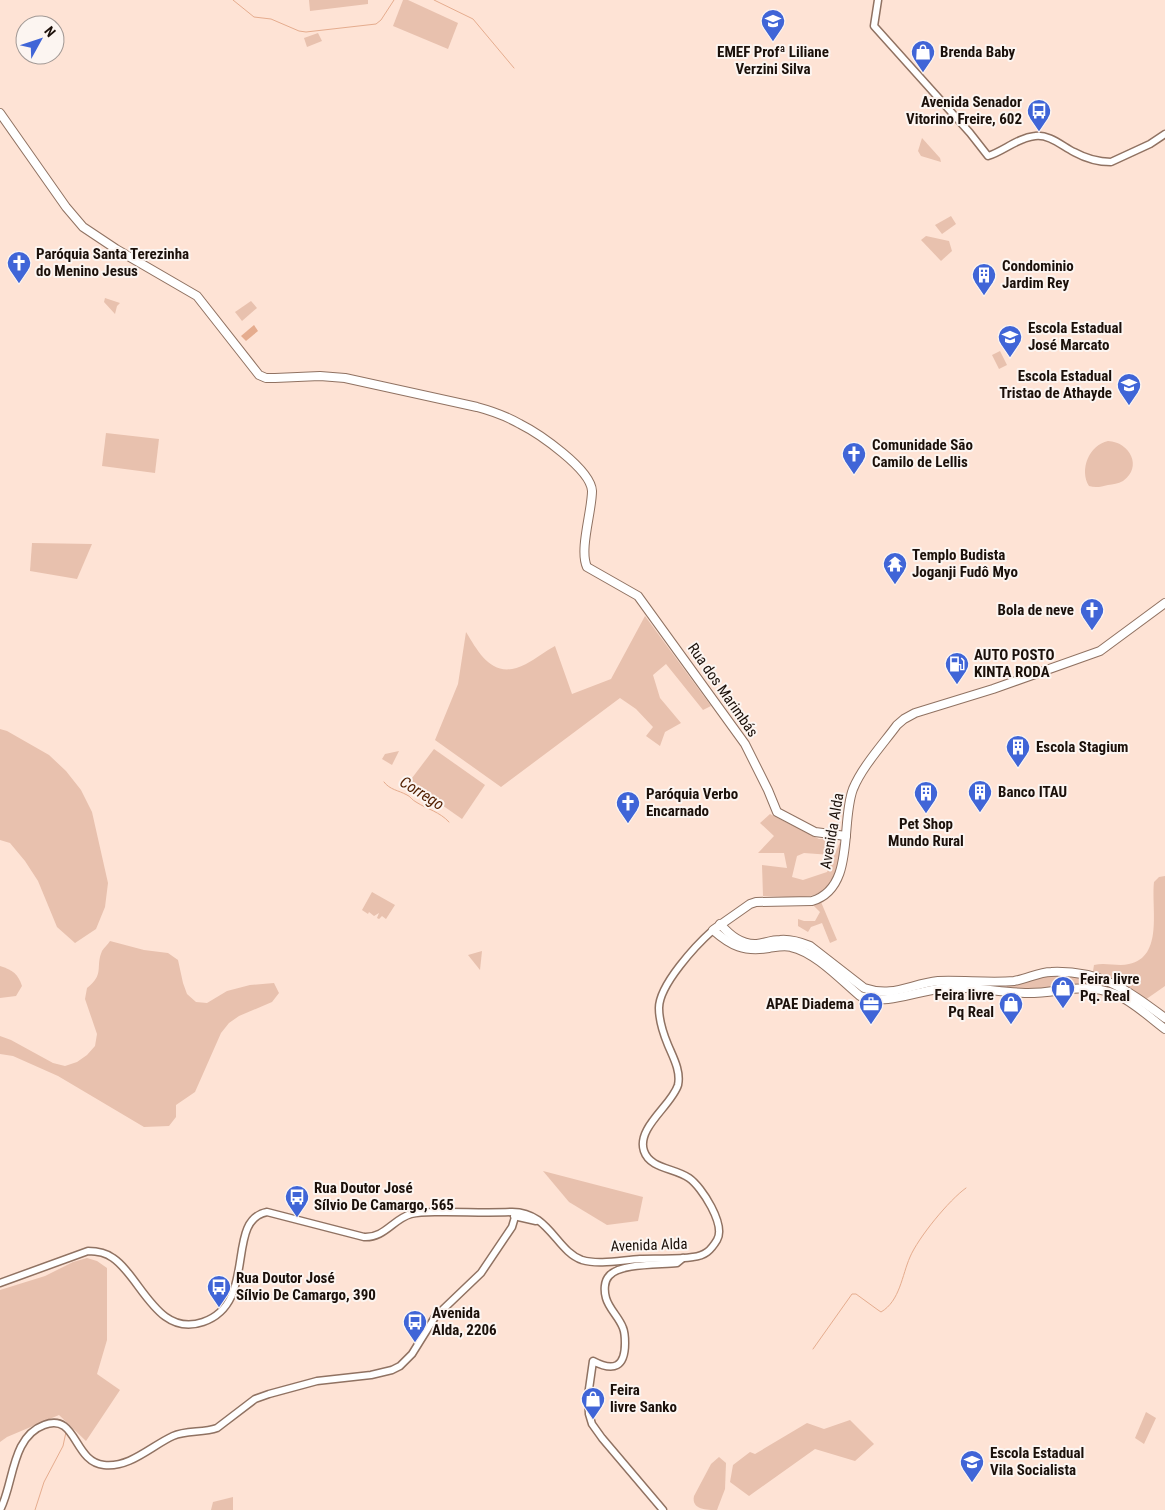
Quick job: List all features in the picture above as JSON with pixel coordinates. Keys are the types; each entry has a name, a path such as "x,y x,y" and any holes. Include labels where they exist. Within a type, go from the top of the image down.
{"main road":[{"name":"Rua dos Marimbás","path":"0,113 60,199 83,227 116,249 197,296 259,375 266,378 320,376 345,378 468,404 505,416 537,434 582,471 591,484 591,503 585,555 587,567 638,596 745,744 768,790 774,807 780,814 815,832 846,836"},
{"name":"Avenida Alda","path":"713,930 750,904 756,902 805,902 819,899 826,894 836,882 840,872 853,788 897,725 904,719 914,713 992,689 1100,651 1155,609 1165,604"},
{"path":"768,790 776,786"},
{"path":"720,924 731,935 749,943 780,940 800,942 810,946 858,984 875,992 895,992 928,982 938,981 1013,981 1047,972 1072,973 1091,976 1117,985 1165,1018"},
{"path":"713,930 739,948 758,950 781,946 802,950 860,996 867,998 887,1000 929,990 952,988 1026,993 1086,987 1117,994 1165,1029"}],"street":[{"path":"878,0 874,26 970,133 988,156 1023,140 1035,136 1044,136 1086,158 1104,162 1118,160 1165,134"},
{"name":"Avenida Alda","path":"0,1283 88,1251 102,1252 118,1262 154,1307 168,1318 181,1323 197,1324 216,1315 229,1301 238,1278 245,1234 253,1220 264,1213 282,1214 311,1224 374,1238 401,1219 417,1213 506,1213 520,1217 535,1217 549,1228 572,1254 583,1260 593,1262 702,1256 711,1250 720,1236 718,1220 693,1181 678,1172 652,1163 644,1151 643,1144 646,1132 671,1098 678,1080 677,1068 663,1033 660,1017 659,1008 662,994 696,946 713,930"},
{"path":"0,1510 22,1446 30,1434 46,1424 60,1423 64,1425 82,1452 91,1461 104,1465 114,1465 135,1458 175,1435 217,1428 255,1399 269,1394 317,1382 378,1373 400,1366 412,1354 435,1317 481,1273 520,1217"},
{"path":"663,1510 592,1424 589,1414 588,1396 593,1361 606,1367 614,1367 620,1364 625,1355 624,1328 606,1299 604,1291 605,1283 609,1276 614,1272 629,1267 677,1263 683,1258"}],"shaded area":[{"path":"309,0 368,0 368,4 310,11"},
{"path":"403,0 408,0 458,23 448,49 393,26"},
{"path":"318,33 322,41 307,47 304,38"},
{"path":"922,138 940,158 941,162 921,156 918,151"},
{"path":"951,216 956,224 942,234 935,225"},
{"path":"926,236 949,241 952,251 941,261 921,240"},
{"path":"105,298 120,303 115,314 104,302"},
{"path":"251,301 257,308 242,321 235,312"},
{"path":"254,325 258,331 246,341 241,336"},
{"path":"1000,351 1007,365 999,369 992,355"},
{"path":"106,433 159,439 155,473 102,466"},
{"path":"1108,441 1116,442 1128,450 1133,462 1132,469 1129,475 1119,483 1098,487 1089,486 1085,473 1088,459 1096,447"},
{"path":"32,543 92,544 77,579 30,571"},
{"path":"645,616 711,706 703,710 666,664 653,675 660,698 681,723 665,732 660,746 646,736 653,727 636,709 620,698 501,787 435,740 458,684 466,632 489,663 505,669 526,664 555,646 572,694 611,679"},
{"path":"0,729 7,731 49,755 66,771 81,790 92,812 108,883 105,907 96,929 75,943 57,927 38,881 25,861 10,843 0,840"},
{"path":"434,749 485,785 462,819 409,782"},
{"path":"399,751 392,765 382,759 385,754"},
{"path":"770,814 819,839 837,838 831,855 804,853 797,856 792,877 803,880 827,872 840,842 842,844 833,878 819,893 797,897 763,896 762,865 787,868 784,853 758,853 774,836 760,823"},
{"path":"1165,876 1165,986 1145,1000 1125,985 1093,971 1094,965 1129,964 1140,960 1147,952 1152,942 1154,930 1154,882 1159,877"},
{"path":"372,892 395,905 386,919 382,916 379,919 377,918 379,913 374,916 362,910"},
{"path":"821,902 837,940 830,943 822,923 811,927 808,932 798,926 798,919 815,921 820,912 813,905"},
{"path":"110,941 144,950 168,953 178,960 187,994 196,1002 207,1003 227,991 250,985 274,983 279,993 272,1002 239,1016 229,1023 221,1033 195,1092 176,1105 176,1117 169,1126 144,1127 58,1076 13,1056 0,1054 0,1036 53,1063 65,1066 77,1062 87,1055 95,1046 97,1034 85,999 87,988 96,979 102,951"},
{"path":"482,951 480,970 468,955"},
{"path":"0,966 12,971 19,978 22,986 16,996 0,998"},
{"path":"1048,974 1083,977 1101,981 1100,987 1082,983 1027,991 1007,987 1007,984"},
{"path":"543,1171 643,1197 638,1221 607,1225 569,1202"},
{"path":"87,1258 97,1261 107,1268 107,1340 97,1374 120,1390 86,1441 59,1415 7,1437 0,1442 0,1290 45,1276 73,1262"},
{"path":"1146,1412 1156,1418 1144,1444 1135,1438"},
{"path":"850,1420 874,1444 855,1461 815,1449 749,1496 730,1482 733,1465 750,1452 755,1454 807,1423 824,1429"},
{"path":"719,1457 726,1463 725,1489 717,1510 697,1507 694,1496 711,1464"},
{"path":"233,1497 233,1510 211,1510 213,1502"}],"waterway":[{"path":"233,0 254,17 271,19 306,32 376,24 381,20 394,0"},
{"path":"434,0 473,19 514,68"},
{"name":"Corrego","path":"384,782 386,785 438,813 449,822"},
{"path":"813,1349 852,1294 856,1294 881,1312 887,1307 900,1287 914,1249 943,1210 966,1188"},
{"path":"35,1510 44,1482 63,1446 66,1432"}],"place":[{"name":"EMEF Profª Liliane Verzini Silva","path":"773,42"},
{"name":"Brenda Baby","path":"923,73"},
{"name":"Avenida Senador Vitorino Freire, 602","path":"1039,132"},
{"name":"Paróquia Santa Terezinha do Menino Jesus","path":"19,284"},
{"name":"Condominio Jardim Rey","path":"984,296"},
{"name":"Escola Estadual José Marcato","path":"1010,358"},
{"name":"Escola Estadual Tristao de Athayde","path":"1129,406"},
{"name":"Comunidade São Camilo de Lellis","path":"854,475"},
{"name":"Templo Budista Joganji Fudô Myo","path":"895,585"},
{"name":"Bola de neve","path":"1092,631"},
{"name":"AUTO POSTO KINTA RODA","path":"957,685"},
{"name":"Escola Stagium","path":"1018,768"},
{"name":"Banco ITAU","path":"980,813"},
{"name":"Pet Shop Mundo Rural","path":"926,814"},
{"name":"Paróquia Verbo Encarnado","path":"628,824"},
{"name":"Feira livre Pq. Real","path":"1063,1009"},
{"name":"APAE Diadema","path":"871,1025"},
{"name":"Feira livre Pq Real","path":"1011,1025"},
{"name":"Rua Doutor José Sílvio De Camargo, 565","path":"297,1218"},
{"name":"Rua Doutor José Sílvio De Camargo, 390","path":"219,1308"},
{"name":"Avenida Alda, 2206","path":"415,1343"},
{"name":"Feira livre Sanko","path":"593,1420"},
{"name":"Escola Estadual Vila Socialista","path":"972,1483"}]}
